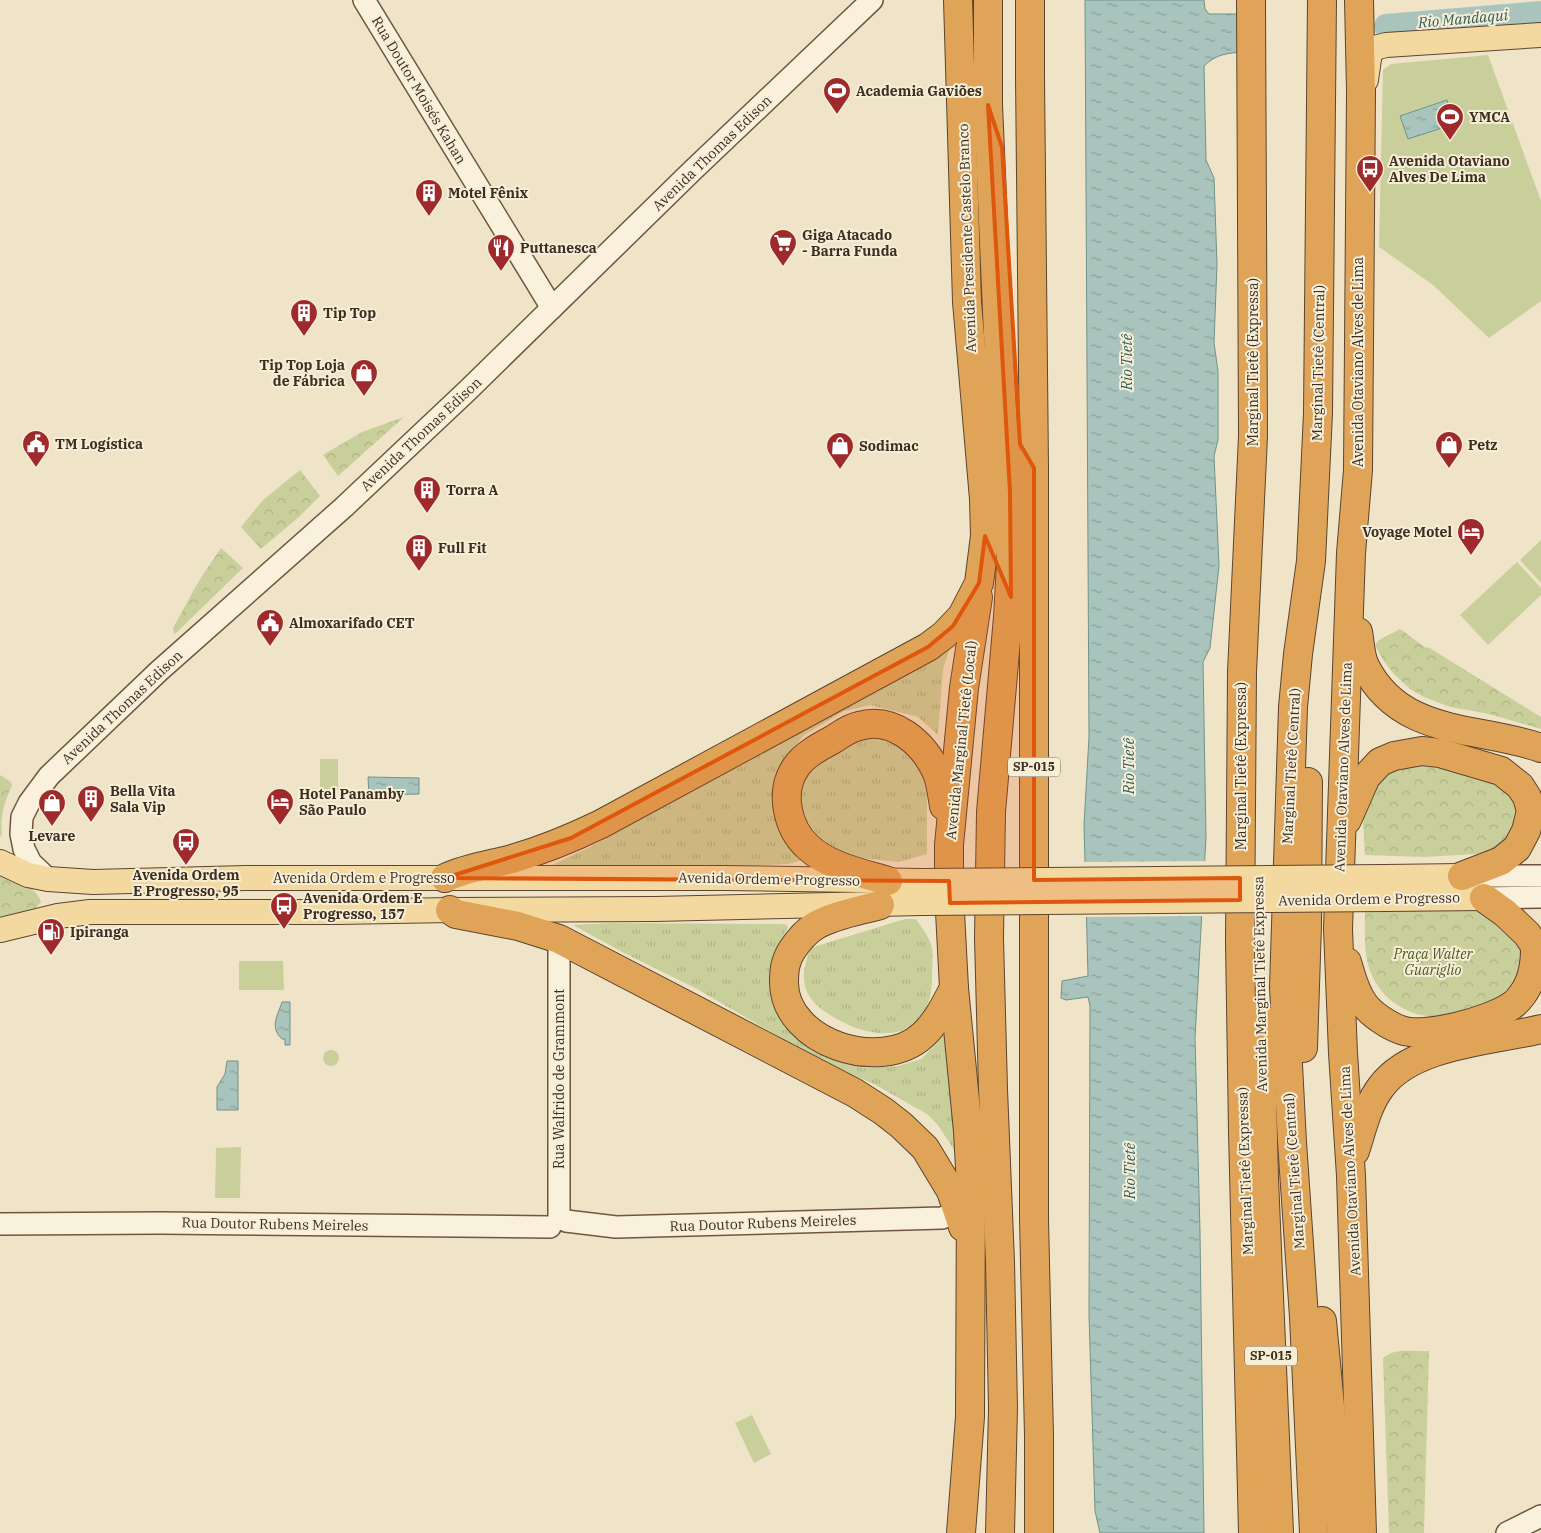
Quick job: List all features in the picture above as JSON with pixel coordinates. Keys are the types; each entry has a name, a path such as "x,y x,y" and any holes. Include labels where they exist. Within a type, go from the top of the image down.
{"highway":[{"name":"Avenida Presidente Castelo Branco","path":"958,0 967,302 984,499 985,536"},
{"path":"988,0 988,106 998,335 1010,492 1011,564 991,812 990,1000 1003,1398 1000,1533"},
{"name":"SP-015","path":"1030,0 1034,468 1034,1219 1039,1436 1039,1533"},
{"name":"Marginal Tietê (Expressa)","path":"1252,0 1254,436 1242,672 1240,849 1243,1132 1253,1533"},
{"name":"Marginal Tietê (Central)","path":"1314,1533 1304,1317 1291,1133 1284,986 1293,707 1298,654 1311,561 1318,413 1322,0"},
{"name":"Avenida Otaviano Alves de Lima","path":"1359,0 1361,91 1358,470 1350,553 1338,929 1343,1053 1351,1176 1362,1533"},
{"path":"988,106 1002,147 1008,279 1020,444 1034,468"},
{"name":"Avenida Marginal Tietê Expressa","path":"1254,436 1266,487 1258,763 1264,1178 1279,1533"},
{"name":"Avenida Marginal Tietê (Local)","path":"970,1255 968,1131 954,988 949,892 949,845 964,688 985,536"},
{"path":"985,536 994,558 980,785 991,812"},
{"path":"1350,553 1364,665 1386,695 1401,708 1422,720 1441,726 1526,742 1541,748"},
{"path":"1311,561 1307,916 1302,1093 1305,1152 1342,1533"},
{"path":"445,878 466,870 539,851 578,835 889,669 928,647 953,626 962,616 979,584"},
{"path":"949,845 942,792 936,772 921,748 907,735 889,726 867,724 851,729 818,747 796,767 789,781 787,804 794,829 808,848 827,860 862,873 884,893 814,926 801,936 786,958 784,990 790,1009 802,1025 831,1044 848,1050 865,1052 887,1051 906,1046 922,1036 936,1021 954,988"},
{"path":"1340,840 1366,777 1380,762 1408,752 1422,751 1440,753 1501,770 1520,786 1527,797 1531,811 1526,831 1517,848 1501,862 1462,876"},
{"path":"1338,929 1353,982 1364,1004 1371,1011 1402,1031 1420,1032 1448,1029 1485,1018 1511,1006 1522,995 1531,979 1538,952 1527,934 1506,913 1484,898"},
{"path":"450,910 456,914 518,926 559,939 856,1093 901,1125 925,1148 951,1191 958,1209 970,1255 970,1417 961,1533"},
{"path":"1351,1176 1356,1151 1369,1110 1380,1087 1395,1072 1416,1059 1436,1052 1541,1029"},
{"path":"1264,1178 1276,1192 1288,1265 1298,1533"}],"main road":[{"path":"1361,91 1368,76 1370,52 1378,48 1394,45 1541,35"},
{"name":"Avenida Ordem e Progresso","path":"0,862 28,875 48,879 93,882 255,878 724,878 884,893"},
{"name":"Avenida Ordem e Progresso","path":"1385,888 1462,876"},
{"name":"Avenida Ordem e Progresso","path":"0,930 42,919 90,912 645,909 922,892 1385,888 1484,898"}],"street":[{"name":"Rua Doutor Moisés Kahan","path":"364,0 552,308"},
{"name":"Avenida Thomas Edison","path":"48,879 31,863 24,849 21,834 22,817 29,802 48,776 159,671 344,507 467,391 693,170 872,0"},
{"name":"Avenida Ordem e Progresso","path":"1462,876 1541,876"},
{"name":"Avenida Ordem e Progresso","path":"1484,898 1541,897"},
{"name":"Rua Walfrido de Grammont","path":"558,1222 559,939"},
{"name":"Rua Doutor Rubens Meireles","path":"0,1224 558,1222 616,1227 932,1218 947,1216 958,1209"},
{"path":"1507,1533 1541,1516"}],"highlighted area":[{"path":"988,105 1002,147 1020,444 1034,468 1034,880 1240,878 1240,900 950,903 949,881 445,878 571,838 928,647 953,626 979,583 985,536 1011,597 1010,492"}],"green space":[{"name":"YMCA","path":"1488,55 1541,201 1541,301 1489,338 1433,285 1379,247 1383,70 1391,64"},
{"path":"404,417 338,476 323,455 362,432"},
{"path":"300,470 320,496 299,517 261,549 241,527 263,500"},
{"path":"1541,540 1541,583 1520,560"},
{"path":"221,548 243,568 174,634 173,628 200,579"},
{"path":"1517,562 1541,588 1541,595 1488,645 1460,615"},
{"path":"1400,629 1426,648 1428,647 1541,717 1541,729 1489,714 1450,707 1424,697 1410,689 1394,674 1383,660 1375,645 1379,640"},
{"path":"950,647 943,669 938,735 918,717 870,705 844,711 804,735 791,751 780,779 803,860 788,864 699,868 552,868 550,866 590,847"},
{"path":"866,735 905,743 927,776 927,854 899,862 861,858 840,852 819,837 807,821 801,801 803,782 814,763"},
{"path":"320,759 338,759 338,790 320,791"},
{"path":"1410,761 1508,782 1524,825 1499,850 1477,854 1424,857 1365,855 1363,823 1366,805 1377,782 1391,768"},
{"path":"0,775 11,782 12,786 3,809 2,834 0,837"},
{"path":"0,876 30,887 41,902 35,909 0,917"},
{"name":"Praça Walter Guariglio","path":"1365,909 1465,909 1492,912 1530,952 1508,999 1433,1017 1421,1015 1390,1000 1382,992 1370,972 1366,954"},
{"path":"905,919 916,919 929,938 932,952 930,998 923,1014 913,1025 899,1031 884,1033 867,1031 849,1025 832,1016 813,1001 806,989 804,978 810,948"},
{"path":"611,923 785,924 788,927 773,955 771,985 836,1059 864,1068 898,1066 921,1059 947,1030 955,1151 937,1124 927,1114 874,1084 826,1064 697,989 622,952 573,925"},
{"path":"239,961 283,961 284,990 239,990"},
{"path":"328,1050 334,1050 339,1055 337,1064 328,1066 323,1061 323,1055"},
{"path":"241,1147 240,1198 215,1198 216,1148"},
{"path":"1398,1351 1429,1351 1424,1533 1389,1533 1383,1359 1387,1355"},
{"path":"752,1415 771,1454 754,1463 735,1423"}],"water":[{"name":"Rio Tietê","path":"1085,0 1204,0 1205,9 1209,14 1242,14 1244,52 1222,55 1204,66 1206,160 1214,178 1217,264 1214,343 1218,371 1218,440 1214,456 1219,566 1210,648 1203,662 1206,837 1195,1038 1204,1533 1100,1533 1095,1511 1089,1315 1090,1006 1088,997 1066,1000 1061,998 1062,981 1088,976 1084,825 1089,737"},
{"path":"1447,100 1454,124 1408,139 1400,116"},
{"path":"368,777 419,778 419,794 369,795"},
{"path":"282,1002 290,1002 290,1045 285,1045 285,1039 282,1039 278,1034 275,1025"},
{"path":"227,1061 238,1061 238,1110 217,1110 217,1087 225,1074"}],"pier":[{"path":"1207,861 1204,916 1084,917 1082,862"}],"waterway":[{"name":"Rio Mandaqui","path":"1386,26 1541,13"}],"place":[{"name":"Academia Gaviões","path":"837,115"},
{"name":"YMCA","path":"1450,141"},
{"name":"Avenida Otaviano Alves De Lima","path":"1370,193"},
{"name":"Motel Fênix","path":"429,217"},
{"name":"Giga Atacado - Barra Funda","path":"783,267"},
{"name":"Puttanesca","path":"501,272"},
{"name":"Tip Top","path":"304,337"},
{"name":"Tip Top Loja de Fábrica","path":"364,397"},
{"name":"TM Logística","path":"36,468"},
{"name":"Petz","path":"1449,469"},
{"name":"Sodimac","path":"840,470"},
{"name":"Torra A","path":"427,514"},
{"name":"Voyage Motel","path":"1471,556"},
{"name":"Full Fit","path":"419,572"},
{"name":"Almoxarifado CET","path":"270,647"},
{"name":"Bella Vita Sala Vip","path":"91,823"},
{"name":"Hotel Panamby São Paulo","path":"280,826"},
{"name":"Levare","path":"52,827"},
{"name":"Avenida Ordem E Progresso, 95","path":"186,866"},
{"name":"Avenida Ordem E Progresso, 157","path":"284,930"},
{"name":"Ipiranga","path":"51,956"}]}
